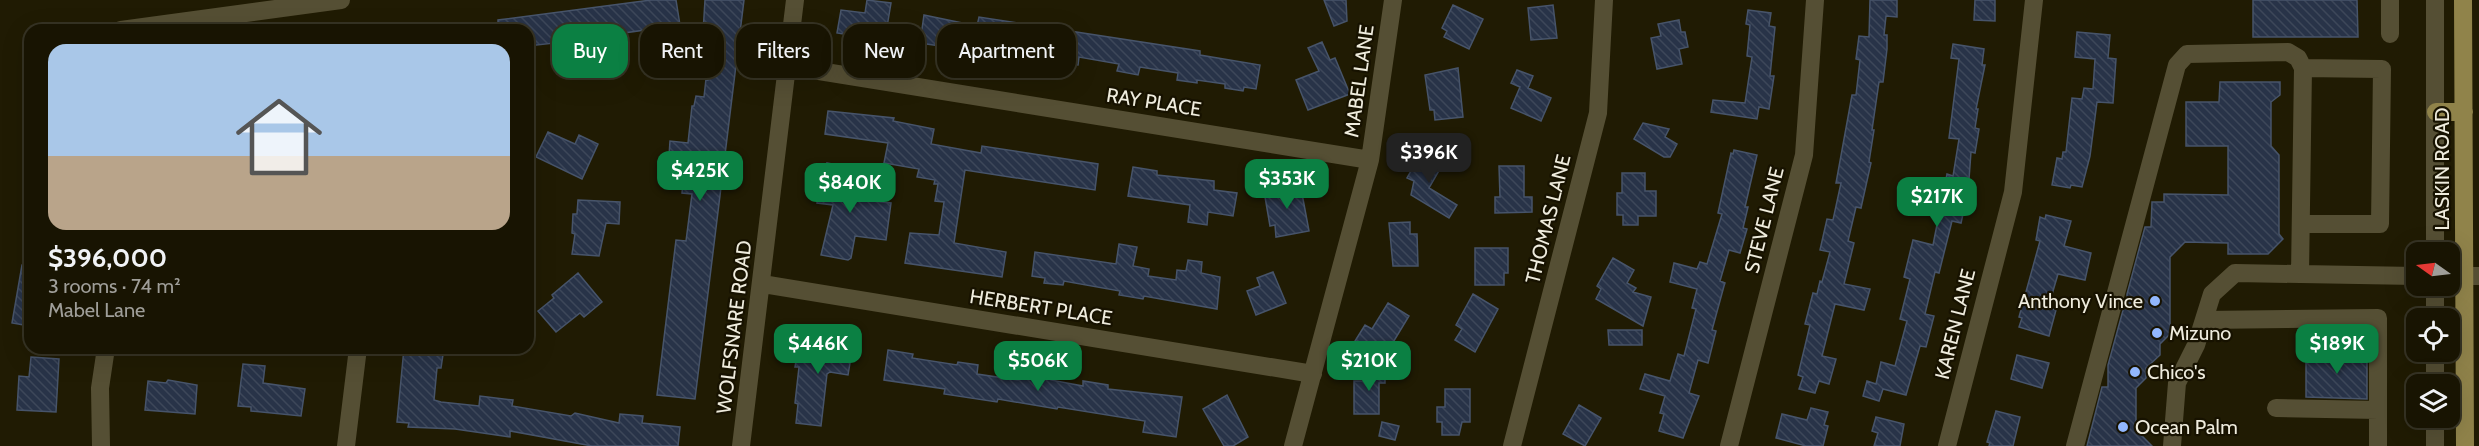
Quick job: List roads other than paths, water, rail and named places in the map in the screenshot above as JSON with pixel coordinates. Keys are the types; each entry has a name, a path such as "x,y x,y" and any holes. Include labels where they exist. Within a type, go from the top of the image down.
{"main road":[{"name":"LASKIN ROAD","path":"2463,0 2464,446"},
{"path":"2436,112 2464,112"}],"street":[{"path":"165,24 341,0"},
{"name":"WOLFSNARE ROAD","path":"792,24 795,0"},
{"name":"MABEL LANE","path":"1293,446 1370,160 1393,0"},
{"name":"THOMAS LANE","path":"1512,446 1598,112 1604,0"},
{"name":"STEVE LANE","path":"1729,446 1804,155 1815,0"},
{"name":"KAREN LANE","path":"1947,446 2013,192 2034,0"},
{"path":"2390,0 2390,34"},
{"name":"LASKIN ROAD","path":"2435,0 2435,242"},
{"path":"2075,446 2177,65 2187,54 2288,52 2298,58 2303,68 2300,274"},
{"path":"2301,224 2380,224 2382,69 2303,68"},
{"name":"RAY PLACE","path":"831,73 1370,160"},
{"name":"WOLFSNARE ROAD","path":"741,446 787,78"},
{"path":"2172,446 2177,383 2196,345 2212,294 2235,273 2406,276"},
{"name":"HERBERT PLACE","path":"762,284 1313,374"},
{"path":"2204,320 2378,318 2378,446"},
{"path":"101,446 100,388 105,354"},
{"path":"346,446 357,354"},
{"path":"2276,408 2378,410"},
{"path":"2434,428 2435,446"}],"place":[{"name":"Anthony Vince","path":"2155,301"},
{"name":"Mizuno","path":"2157,333"},
{"name":"Chico's","path":"2135,372"},
{"name":"Ocean Palm","path":"2123,427"}]}
